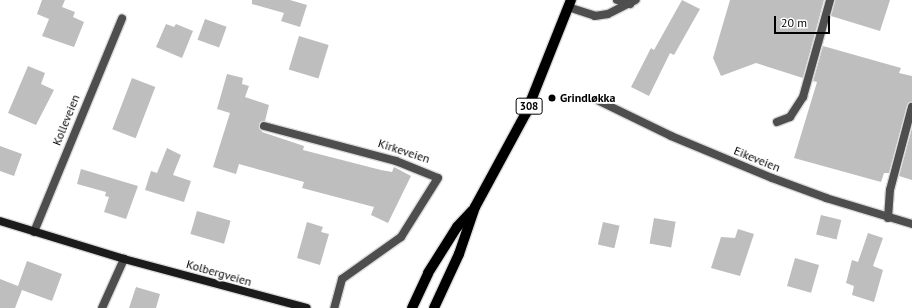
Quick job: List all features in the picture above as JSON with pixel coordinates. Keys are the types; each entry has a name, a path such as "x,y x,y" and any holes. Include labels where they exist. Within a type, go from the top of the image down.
{"main road":[{"name":"308","path":"434,308 459,254 475,207 526,113 570,4"},
{"name":"308","path":"412,308 428,273 457,227 475,207"}],"street":[{"path":"617,0 633,2"},
{"path":"777,122 790,117 803,97 830,0"},
{"path":"570,4 595,16 608,14 633,2"},
{"name":"Kolleveien","path":"34,232 122,18"},
{"name":"Eikeveien","path":"599,101 671,136 772,178 888,218 912,224"},
{"path":"888,218 893,175 912,107"},
{"name":"Kirkeveien","path":"264,126 396,161 438,178 401,237 342,278 334,308"},
{"name":"Kolbergveien","path":"0,221 124,259 307,308"},
{"path":"102,308 124,259"}],"building":[{"path":"42,0 65,0 62,7 75,12 73,17 84,22 74,47 42,36 49,19 37,14"},
{"path":"252,0 290,0 307,5 300,27 281,21 284,13 252,4"},
{"path":"682,0 700,9 674,55 670,53 649,96 631,87 651,48 654,50"},
{"path":"730,0 824,0 803,78 756,63 721,76 713,58"},
{"path":"835,0 890,0 880,31 831,16"},
{"path":"205,19 227,27 219,48 197,40"},
{"path":"166,24 174,27 176,24 193,31 182,58 156,47"},
{"path":"299,36 329,45 318,79 289,69"},
{"path":"823,46 901,68 899,73 912,76 912,102 907,106 889,173 884,173 881,182 794,158 817,82 813,81"},
{"path":"28,66 45,73 41,84 54,90 36,125 8,113"},
{"path":"227,74 243,78 242,84 249,86 245,97 269,105 265,121 259,124 262,132 304,146 303,150 381,170 392,172 394,167 411,176 388,223 371,215 374,207 302,188 304,182 239,164 236,174 213,167 230,113 217,109"},
{"path":"132,78 155,87 136,138 112,129"},
{"path":"912,128 912,180 899,176"},
{"path":"0,146 22,154 14,176 0,171"},
{"path":"167,148 181,155 173,175 191,181 184,202 145,190 151,171 157,173"},
{"path":"81,169 138,186 126,219 104,212 109,197 105,196 106,192 77,184"},
{"path":"197,211 231,221 224,244 190,234"},
{"path":"821,215 841,220 837,239 816,234"},
{"path":"654,218 676,222 671,247 649,244"},
{"path":"307,222 323,227 321,232 329,234 320,265 297,258"},
{"path":"603,222 620,226 614,248 598,244"},
{"path":"738,229 754,234 740,276 711,268 721,237 735,238"},
{"path":"868,233 883,238 873,266 883,270 874,302 852,295 854,286 846,283 852,260 858,262"},
{"path":"795,258 819,265 811,293 787,286"},
{"path":"27,261 62,274 52,301 22,290 15,308 0,308 0,279 18,286"},
{"path":"136,287 160,294 156,308 129,308"}],"place":[{"name":"Grindløkka","path":"552,98"}]}
